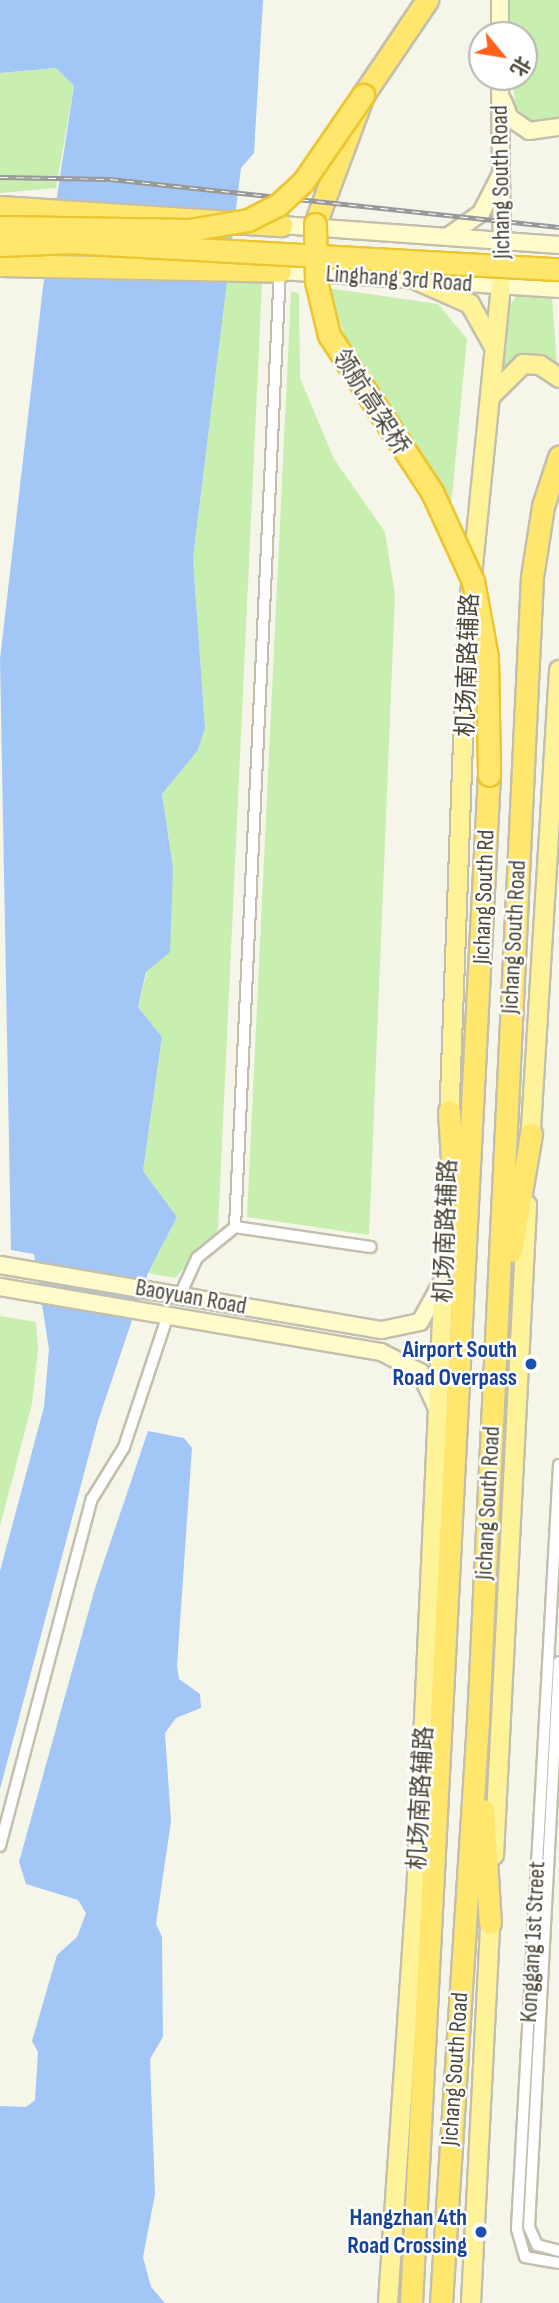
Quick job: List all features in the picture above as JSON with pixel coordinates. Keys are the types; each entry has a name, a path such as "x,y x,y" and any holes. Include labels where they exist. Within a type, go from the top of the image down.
{"highway":[{"name":"领航高架桥","path":"427,0 363,94 318,209 318,299 345,368 432,492 463,553 485,636 489,775"},
{"path":"0,227 189,230 248,220 278,205 303,182 363,94"},
{"path":"9,207 281,225"},
{"path":"0,245 71,242 559,269"},
{"path":"9,263 280,271"},
{"name":"Jichang South Road","path":"443,2303 444,2237 478,1722 532,577 559,457"},
{"name":"Jichang South Rd","path":"479,1020 489,775"},
{"name":"Jichang South Road","path":"409,2303 415,2235 479,1020"},
{"path":"449,1111 461,1346"},
{"path":"495,1347 531,1134"},
{"path":"478,1722 490,1923"}],"main road":[{"path":"500,0 500,21"},
{"name":"Jichang South Road","path":"500,91 504,242 501,286"},
{"path":"503,91 519,125 540,132 559,127"},
{"path":"447,237 481,213 503,168"},
{"name":"Linghang 3rd Road","path":"281,225 559,245"},
{"name":"Linghang 3rd Road","path":"280,271 559,289"},
{"path":"418,281 470,304 489,330 494,354"},
{"name":"机场南路辅路","path":"388,2303 438,1437 467,626 501,286"},
{"path":"489,398 523,365 540,365 559,377"},
{"path":"471,2303 531,1134 559,670"},
{"path":"382,1330 411,1326 425,1317 446,1261"},
{"name":"Baoyuan Road","path":"2,1265 382,1330"},
{"name":"Baoyuan Road","path":"1,1287 382,1352 407,1361 426,1380 438,1437"},
{"path":"382,1330 398,1341 382,1352"}],"street":[{"path":"235,1227 280,271"},
{"path":"180,1295 197,1258 235,1227 371,1247"},
{"path":"0,1846 92,1499 124,1447 160,1314"},
{"name":"Konggang 1st Street","path":"559,1465 517,2229 525,2257 559,2263"},
{"name":"Konggang 1st Street","path":"559,1662 529,2227 537,2245 559,2251"}],"green space":[{"path":"509,0 559,0 559,121 538,128 515,106 514,91 538,91 538,21 508,21"},
{"path":"56,68 74,86 56,188 0,193 0,73"},
{"path":"227,281 262,283 218,1230 175,1278 148,1273 177,1217 143,1171 162,1038 138,1007 173,868 162,793 198,750 205,728 193,558"},
{"path":"328,288 438,304 467,339 451,506 357,371"},
{"path":"291,292 299,293 300,378 334,459 385,532 395,595 369,1235 247,1217"},
{"path":"518,293 552,297 557,366 540,357 520,358 502,369 509,307"},
{"path":"0,1316 36,1322 38,1349 32,1404 0,1526"}],"water":[{"path":"0,0 263,0 254,153 241,168 193,558 205,728 198,750 162,794 173,868 170,952 146,972 138,1007 162,1037 143,1171 177,1217 148,1273 98,1421 0,1789 0,1571 44,1407 49,1349 34,1254 11,1250 0,659 43,287 74,86 56,68 0,73"},
{"path":"148,1431 184,1438 192,1448 177,1666 179,1679 200,1694 201,1708 176,1718 165,1733 171,1821 156,1924 162,1937 163,2037 150,2059 155,2194 143,2257 151,2287 165,2303 0,2303 0,2106 26,2107 35,2100 38,2052 32,2041 57,1955 77,1937 86,1913 78,1900 26,1884 19,1862 95,1588"}],"railway":[{"path":"0,177 110,179 559,227"}],"place":[{"name":"Airport South Road Overpass","path":"531,1364"},
{"name":"Hangzhan 4th Road Crossing","path":"481,2232"}]}
